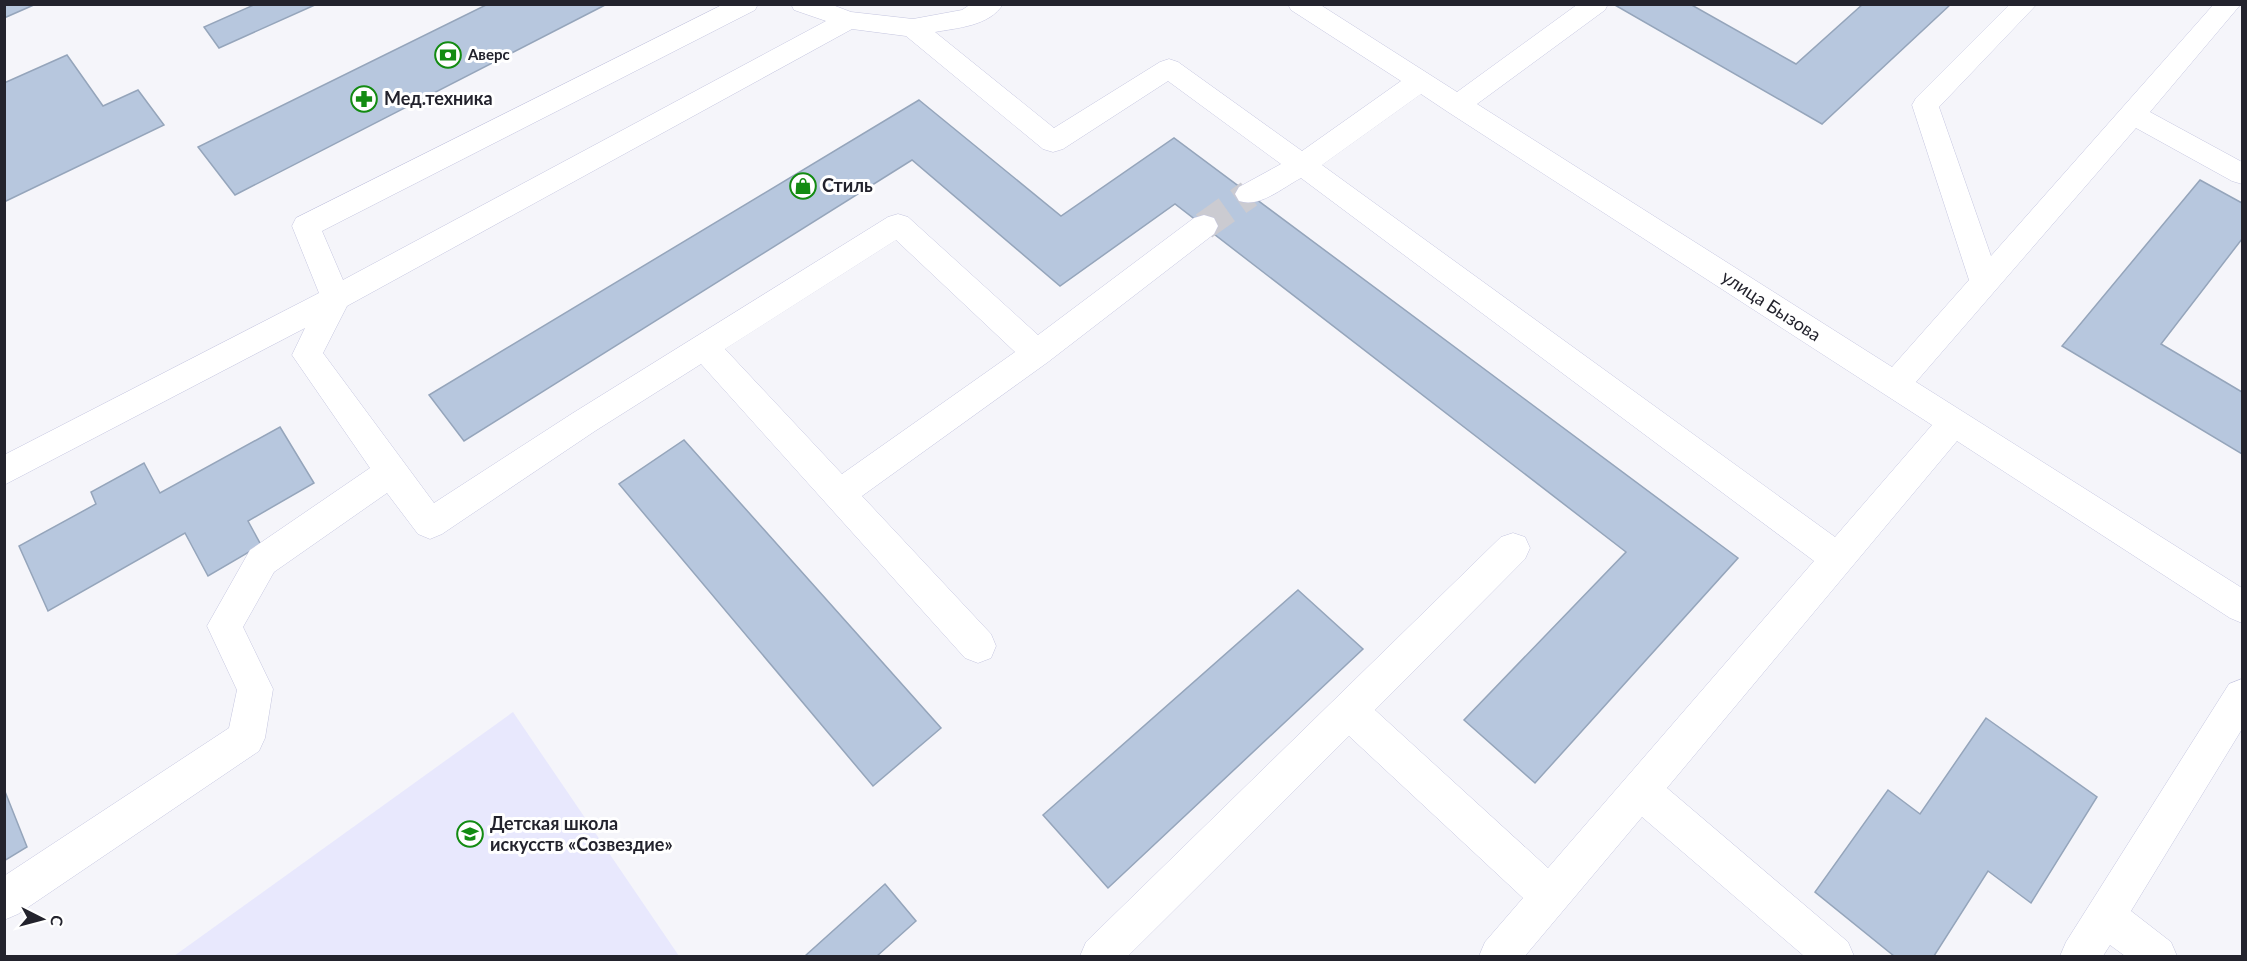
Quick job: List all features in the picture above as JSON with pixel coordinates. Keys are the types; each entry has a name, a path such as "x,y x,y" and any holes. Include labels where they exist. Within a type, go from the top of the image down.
{"street":[{"path":"746,4 306,226 336,298 307,355 430,524 584,422 898,225 1037,353"},
{"path":"803,4 848,20 913,28 969,17 991,4"},
{"name":"улица Бызова","path":"1300,4 2242,607"},
{"path":"1457,105 1596,4"},
{"path":"1985,283 1925,105 2025,4"},
{"path":"1894,385 2229,4"},
{"path":"4,471 336,298 848,20"},
{"path":"913,28 1053,142 1169,68 1837,558"},
{"path":"1249,194 1302,165 1420,81"},
{"path":"2133,115 2242,174"},
{"path":"839,494 1037,353 1204,226"},
{"path":"704,346 978,646"},
{"path":"1499,957 1954,422"},
{"path":"4,900 246,738 255,690 225,626 262,561 392,472"},
{"path":"1100,957 1513,548"},
{"path":"2080,957 2242,696"},
{"path":"1349,711 1551,896"},
{"path":"1640,790 1834,957"},
{"path":"2105,916 2157,957"}],"shaded area":[{"name":"Детская школа искусств «Созвездие»","path":"513,712 679,956 174,956"}],"building":[{"path":"4,4 36,4 4,18"},
{"path":"256,4 317,4 219,48 204,27"},
{"path":"488,4 607,4 235,195 198,147"},
{"path":"1613,4 1690,4 1796,64 1863,4 1951,4 1822,124"},
{"path":"67,55 103,106 138,90 164,125 4,202 4,83"},
{"path":"919,100 1061,216 1174,138 1738,558 1535,783 1464,720 1626,552 1175,204 1060,286 912,160 464,441 429,395"},
{"path":"2200,180 2242,203 2242,239 2161,344 2242,392 2242,454 2062,346"},
{"path":"280,427 314,483 248,521 261,545 208,576 185,533 48,611 19,546 96,504 91,492 144,463 160,493"},
{"path":"684,440 941,728 873,786 619,484"},
{"path":"1298,590 1363,649 1108,888 1043,815"},
{"path":"1986,718 2097,797 2031,903 1988,871 1934,956 1894,956 1815,892 1888,790 1920,814"},
{"path":"4,789 27,847 4,861"},
{"path":"885,884 916,921 877,956 805,956"}],"tunnel":[{"path":"1204,226 1249,194"}],"place":[{"name":"Аверс","path":"448,55"},
{"name":"Мед.техника","path":"364,99"},
{"name":"Стиль","path":"803,186"},
{"name":"Детская школа искусств «Созвездие»","path":"470,834"}]}
